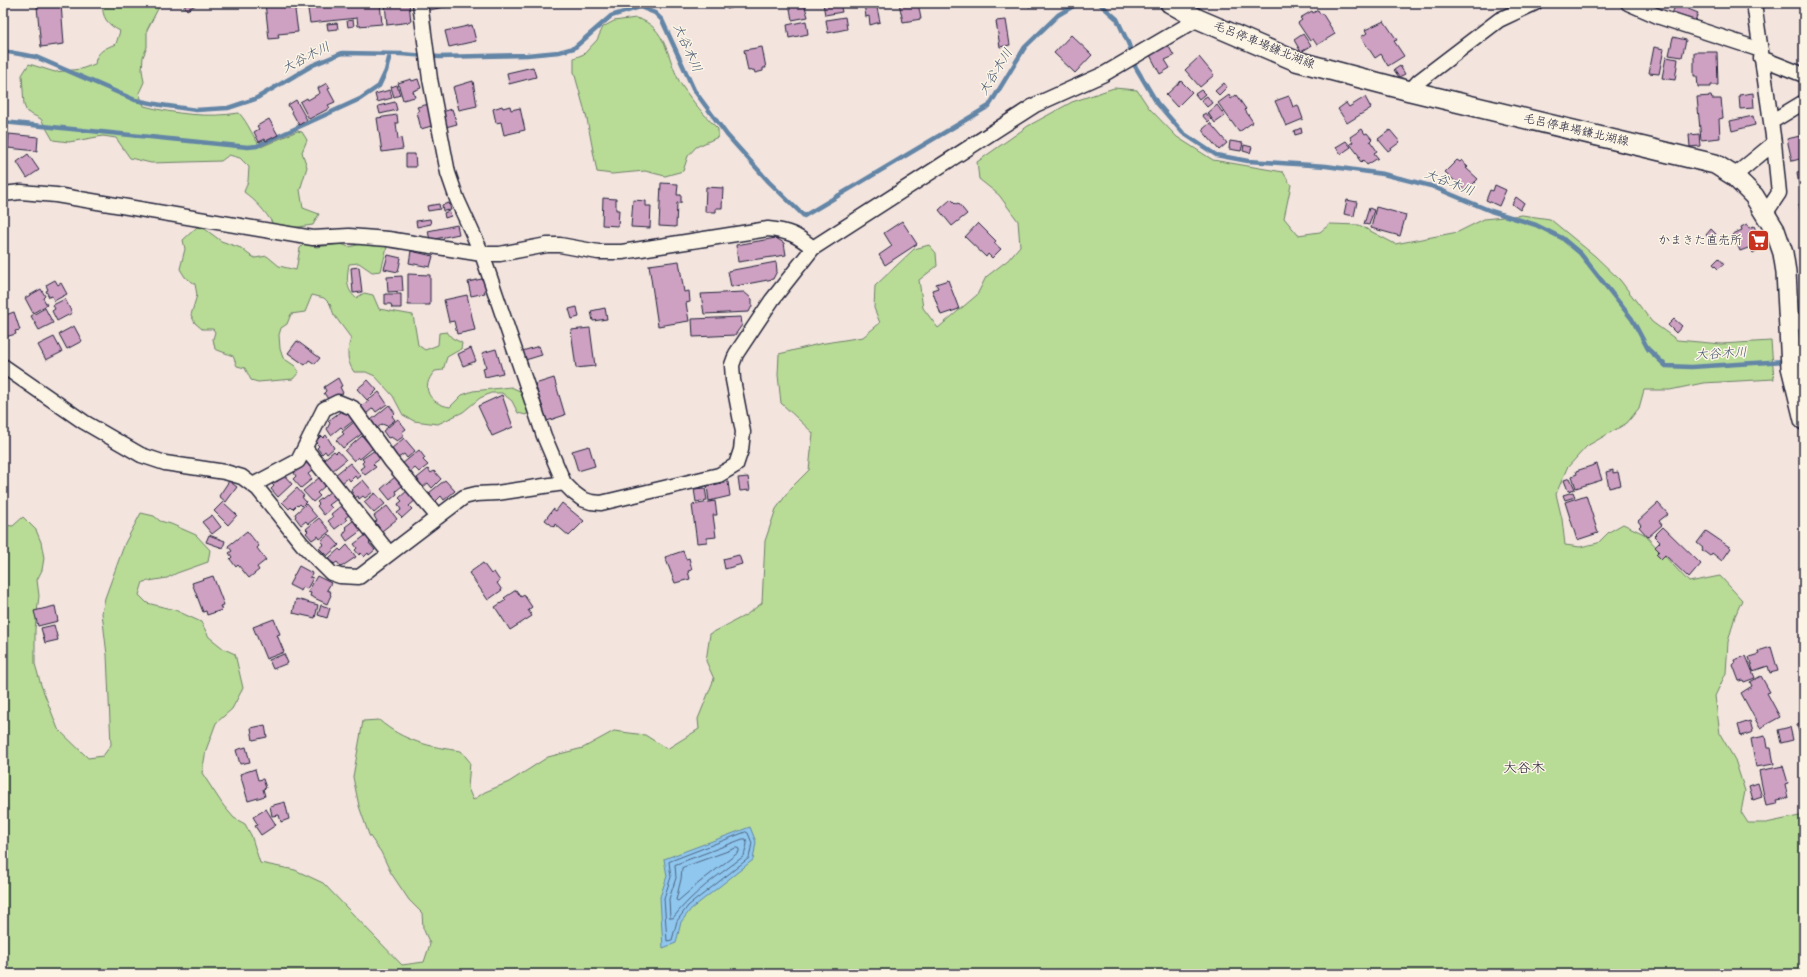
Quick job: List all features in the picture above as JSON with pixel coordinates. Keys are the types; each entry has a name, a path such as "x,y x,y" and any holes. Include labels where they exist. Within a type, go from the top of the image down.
{"main road":[{"name":"毛呂停車場鎌北湖線","path":"1170,3 1198,19 1296,61 1410,91 1709,162 1734,176 1754,196 1775,230 1783,253 1796,322 1790,359 1804,420"}],"street":[{"path":"420,3 428,66 448,173 457,199 482,254 544,436 564,483 582,499 601,503 719,476 736,465 741,450 743,432 733,380 732,365 736,354 772,300 813,248 1035,105 1104,74 1198,19"},
{"path":"1410,91 1420,81 1499,20 1535,3"},
{"path":"1628,3 1660,17 1761,54 1804,75"},
{"path":"1754,3 1774,143 1779,193 1765,214"},
{"path":"1771,122 1804,102"},
{"path":"1734,176 1774,143"},
{"path":"3,194 21,192 49,194 312,238 349,236 388,239 482,254 500,254 547,245 560,245 598,252 622,252 768,229 786,231 798,236 813,248"},
{"path":"3,366 84,422 141,455 165,463 225,472 242,477 253,485 302,544 331,573 340,576 359,577 464,497 476,494 497,493 564,483"},
{"path":"253,485 298,461 306,448 324,409 338,402 353,408 391,461 438,517"},
{"path":"306,448 389,553"}],"green space":[{"path":"103,3 161,3 147,30 147,47 143,57 142,70 144,82 139,93 144,106 168,111 203,115 239,113 261,147 297,131 302,132 307,140 302,152 307,167 300,190 303,208 319,214 313,225 291,228 273,224 260,206 244,192 248,181 249,167 240,158 229,155 221,161 151,163 130,158 116,138 103,136 69,142 53,140 41,119 27,112 24,105 22,75 29,64 55,72 81,69 95,64 99,53 116,44 120,31 106,20 103,12"},
{"path":"636,18 647,22 661,37 682,86 690,98 718,129 718,137 696,147 688,156 683,171 665,176 645,171 612,174 597,172 587,119 574,72 574,58 584,54 597,40 603,27 614,21"},
{"path":"1114,88 1137,90 1149,108 1177,137 1213,160 1283,172 1291,185 1284,218 1298,235 1320,232 1330,224 1359,225 1395,244 1458,232 1484,219 1522,215 1550,219 1595,256 1620,280 1652,322 1677,340 1721,344 1771,341 1774,379 1703,383 1670,390 1644,390 1639,408 1627,423 1587,446 1567,468 1556,494 1562,519 1565,545 1580,547 1598,543 1609,532 1623,524 1644,534 1689,582 1720,576 1742,600 1735,616 1728,642 1726,673 1715,696 1720,734 1735,760 1745,791 1741,812 1748,823 1766,823 1804,815 1804,974 3,974 3,525 13,526 23,517 36,530 41,542 44,558 42,570 37,580 39,596 35,629 35,664 41,685 58,729 88,758 103,756 111,745 107,655 102,613 105,598 125,543 141,513 154,516 160,521 196,535 210,550 208,562 167,578 143,582 139,595 147,603 175,610 201,622 209,637 224,649 235,654 243,688 232,709 216,723 206,750 202,773 223,805 234,818 245,824 251,835 260,863 295,870 323,883 402,965 424,962 430,944 423,928 422,913 409,900 391,873 381,852 369,835 359,806 353,777 363,721 379,720 398,733 417,742 461,751 470,762 468,788 473,800 485,792 509,782 548,757 583,748 614,731 645,735 667,749 699,729 698,719 714,679 706,661 710,634 746,615 762,603 765,541 776,509 791,488 809,470 813,433 781,403 778,375 779,354 819,344 863,337 880,323 874,308 875,286 914,249 929,245 936,253 937,266 919,280 923,308 938,328 977,295 986,277 1008,260 1020,246 1018,221 999,195 979,179 977,162 1028,126 1072,102"},
{"path":"197,227 205,229 221,241 241,248 255,258 267,256 279,266 296,270 300,248 305,243 316,247 341,244 349,247 365,243 387,247 381,271 372,272 359,263 349,264 347,278 348,287 356,298 364,293 373,295 379,309 413,315 418,345 425,350 438,345 439,333 447,332 452,338 462,343 461,349 447,357 443,370 435,371 430,377 427,389 432,399 450,407 462,395 473,391 511,387 522,392 529,410 526,415 518,413 512,401 502,393 491,393 480,398 463,412 438,424 414,421 403,415 393,396 375,376 366,372 354,372 348,359 351,338 334,315 330,304 324,298 312,295 305,312 291,314 287,324 281,328 279,335 280,349 283,358 295,366 299,372 293,379 258,382 251,380 245,368 237,366 233,356 215,349 213,339 215,332 213,329 202,329 195,323 191,315 197,295 195,284 185,277 180,269 185,249 183,240"}],"water":[{"path":"750,827 756,842 753,860 691,909 681,922 676,943 663,948 660,897 667,876 664,859"}],"building":[{"path":"36,3 57,3 37,5"},
{"path":"183,3 199,3 187,10"},
{"path":"265,3 380,3 382,24 358,26 357,18 310,23 308,9 295,10 298,32 278,34 279,38 269,39"},
{"path":"385,3 409,3 411,22 387,25"},
{"path":"427,3 449,3 450,6 429,10"},
{"path":"725,3 744,3 744,5 727,9"},
{"path":"789,3 804,3 808,17 792,20"},
{"path":"823,3 840,3 842,12 825,15"},
{"path":"876,3 880,22 870,25 869,16 866,17 864,4"},
{"path":"899,3 918,3 921,19 903,22"},
{"path":"1028,3 1040,3 1029,7"},
{"path":"61,4 64,44 41,47 37,7"},
{"path":"1676,4 1698,13 1693,26 1671,16"},
{"path":"1318,10 1320,14 1322,13 1335,34 1317,45 1313,39 1310,41 1298,23 1302,20 1300,18 1312,11 1313,13"},
{"path":"845,17 847,29 828,33 826,20"},
{"path":"353,20 354,26 348,27 347,21"},
{"path":"1006,20 1010,45 1000,47 996,21"},
{"path":"806,21 808,34 789,38 787,25"},
{"path":"1384,21 1397,40 1394,41 1404,56 1388,66 1381,54 1375,58 1361,37 1367,33 1365,30"},
{"path":"337,23 338,29 328,30 327,24"},
{"path":"472,25 476,41 449,47 445,31"},
{"path":"1303,34 1311,46 1301,52 1294,40"},
{"path":"1071,35 1092,55 1075,73 1054,53"},
{"path":"1673,37 1686,40 1682,57 1669,55"},
{"path":"1168,45 1174,56 1165,60 1170,68 1160,74 1150,55"},
{"path":"762,47 766,68 763,68 763,71 755,73 754,70 748,71 744,50"},
{"path":"1654,47 1664,49 1659,74 1649,73"},
{"path":"1694,52 1717,52 1718,85 1711,85 1711,87 1698,87 1697,76 1694,76"},
{"path":"1199,57 1214,75 1200,87 1185,70"},
{"path":"1666,57 1678,59 1675,80 1662,78"},
{"path":"1400,66 1405,74 1399,77 1394,70"},
{"path":"533,67 536,77 509,84 507,73"},
{"path":"411,79 412,81 418,79 421,88 413,91 415,97 403,100 398,83"},
{"path":"473,81 477,106 459,110 453,87"},
{"path":"1181,81 1192,92 1177,107 1166,95"},
{"path":"327,83 330,88 328,89 335,102 328,105 330,108 309,119 300,102 307,98 308,100 320,93 318,88"},
{"path":"1224,83 1227,87 1219,95 1215,91"},
{"path":"397,85 400,95 394,97 391,87"},
{"path":"390,90 392,98 377,102 375,94"},
{"path":"1201,90 1205,94 1199,99 1195,94"},
{"path":"1753,93 1754,108 1740,109 1739,95"},
{"path":"1229,95 1231,99 1236,95 1253,122 1239,132 1218,103"},
{"path":"1207,96 1212,103 1207,107 1201,100"},
{"path":"1289,96 1293,107 1298,105 1303,119 1286,126 1275,101"},
{"path":"1711,96 1712,99 1721,99 1723,118 1719,119 1720,138 1701,140 1697,97"},
{"path":"1365,97 1371,108 1347,123 1338,109 1346,103 1349,107"},
{"path":"296,100 307,120 299,125 288,105"},
{"path":"395,102 397,110 380,114 378,106"},
{"path":"429,104 435,125 421,129 417,112 419,111 417,107"},
{"path":"1217,105 1225,116 1215,123 1208,113"},
{"path":"502,106 503,108 510,106 511,110 520,108 525,130 504,135 501,122 496,123 493,109"},
{"path":"452,109 457,124 446,127 442,112"},
{"path":"1206,113 1211,119 1208,122 1202,115"},
{"path":"397,115 398,123 396,123 398,139 401,138 403,149 382,152 377,118"},
{"path":"1753,116 1755,125 1732,131 1730,121"},
{"path":"269,119 278,135 266,141 265,139 259,142 254,132 259,129 257,126"},
{"path":"1210,123 1227,143 1219,150 1202,130"},
{"path":"1301,128 1302,133 1295,135 1294,131"},
{"path":"1362,129 1365,134 1367,133 1372,139 1370,141 1377,151 1374,153 1378,158 1367,165 1363,160 1361,162 1358,158 1360,157 1350,144 1353,142 1350,137"},
{"path":"1390,130 1400,142 1388,151 1378,139"},
{"path":"9,134 38,137 37,151 8,148"},
{"path":"1699,134 1700,146 1690,147 1689,135"},
{"path":"1804,135 1804,158 1792,161 1787,139"},
{"path":"1230,141 1243,143 1241,151 1229,149"},
{"path":"1346,141 1351,147 1341,154 1336,147"},
{"path":"1244,145 1252,147 1250,153 1243,151"},
{"path":"28,154 39,170 27,178 17,162"},
{"path":"406,154 415,154 416,167 406,167"},
{"path":"1457,160 1460,162 1462,160 1468,167 1466,168 1478,179 1466,191 1445,172"},
{"path":"1804,171 1804,186 1799,186 1797,172"},
{"path":"661,183 678,184 677,195 681,195 681,203 677,203 676,227 659,226"},
{"path":"1495,185 1506,190 1499,206 1486,200 1490,190 1493,191"},
{"path":"706,187 723,188 722,208 716,208 716,212 705,212"},
{"path":"1516,197 1524,203 1520,210 1512,204"},
{"path":"603,198 616,199 616,210 619,210 618,226 602,225"},
{"path":"951,199 956,204 958,203 967,214 952,226 939,210"},
{"path":"633,200 646,201 646,206 651,206 650,228 631,227"},
{"path":"1347,200 1357,202 1354,216 1344,214"},
{"path":"449,203 451,210 443,211 442,205"},
{"path":"1804,203 1804,212 1801,212 1799,204"},
{"path":"439,204 440,209 428,211 427,206"},
{"path":"1376,207 1406,215 1400,236 1371,228"},
{"path":"1369,208 1374,210 1369,225 1364,224"},
{"path":"449,211 451,216 445,218 444,213"},
{"path":"430,219 431,224 417,227 416,221"},
{"path":"902,221 917,244 885,265 879,255 892,246 884,233"},
{"path":"978,223 996,241 994,243 1001,249 992,258 988,254 986,257 965,237"},
{"path":"1747,224 1749,228 1754,226 1763,247 1753,253 1751,247 1740,251 1733,234 1742,230 1741,227"},
{"path":"457,225 459,234 430,240 428,231"},
{"path":"1711,229 1716,234 1711,240 1706,235"},
{"path":"776,238 784,243 786,255 738,262 736,245"},
{"path":"411,251 433,256 430,267 409,263"},
{"path":"388,255 401,258 398,272 384,269"},
{"path":"1719,258 1724,264 1718,269 1713,264"},
{"path":"679,261 684,292 689,291 690,302 686,303 689,321 658,326 649,265"},
{"path":"776,262 777,271 773,279 731,287 728,271"},
{"path":"359,267 362,292 353,293 351,268"},
{"path":"408,274 430,275 430,305 408,305"},
{"path":"402,276 403,291 388,292 387,277"},
{"path":"486,278 488,289 484,290 485,293 471,296 468,282"},
{"path":"55,280 58,285 61,283 67,294 54,301 52,296 49,297 46,291 48,290 46,285"},
{"path":"948,280 959,309 941,315 932,290 938,288 936,284"},
{"path":"41,289 45,296 43,298 47,305 33,313 25,298"},
{"path":"744,292 752,299 752,306 749,312 704,314 701,294"},
{"path":"385,294 401,294 401,308 392,308 391,304 385,304"},
{"path":"467,295 475,330 457,334 454,321 449,322 444,300"},
{"path":"65,299 72,313 57,321 52,311 55,309 53,305"},
{"path":"577,307 579,317 572,319 569,309"},
{"path":"45,308 53,323 39,330 31,316"},
{"path":"605,308 607,319 593,321 591,311"},
{"path":"14,312 20,330 15,331 16,334 5,337 3,330 3,316"},
{"path":"741,317 742,325 735,335 693,337 692,319"},
{"path":"1674,319 1682,326 1676,333 1668,325"},
{"path":"74,326 82,341 67,349 59,334"},
{"path":"590,328 595,366 576,368 571,330"},
{"path":"54,337 62,352 46,360 38,345"},
{"path":"297,341 320,358 315,364 309,360 305,365 288,353"},
{"path":"539,346 542,355 522,361 519,352"},
{"path":"471,348 476,361 463,366 458,354"},
{"path":"496,349 503,373 485,377 483,368 486,367 482,353"},
{"path":"338,378 342,386 340,387 343,393 330,402 324,393 326,391 324,387"},
{"path":"554,378 565,415 547,421 535,384"},
{"path":"368,380 377,390 367,400 357,389"},
{"path":"379,392 387,404 376,412 373,408 366,414 360,407"},
{"path":"502,395 513,427 492,436 478,406"},
{"path":"389,405 395,413 392,416 395,420 387,426 382,424 377,428 371,420"},
{"path":"344,409 353,421 343,429 341,427 331,435 327,429 330,423 328,421"},
{"path":"398,419 406,429 402,432 404,436 397,441 391,437 388,438 383,431"},
{"path":"354,422 363,433 343,448 336,440 344,434 342,432"},
{"path":"326,435 334,448 327,454 325,451 322,454 317,448 319,446 315,442 321,436 323,438"},
{"path":"362,436 373,448 360,459 358,457 354,461 345,451"},
{"path":"404,438 415,451 407,458 404,454 398,458 391,449"},
{"path":"589,446 595,466 578,471 572,451"},
{"path":"375,450 381,458 373,464 376,467 365,475 360,469 364,466 362,463 364,461 362,459"},
{"path":"419,450 425,458 423,460 428,465 419,472 415,468 409,473 402,464"},
{"path":"334,451 336,453 338,451 346,460 332,471 323,460"},
{"path":"306,462 313,470 308,474 312,479 301,488 293,479 296,476 294,473"},
{"path":"350,463 361,476 357,479 355,476 350,481 348,478 342,483 335,475"},
{"path":"1597,464 1602,480 1576,488 1572,476 1577,474 1576,471"},
{"path":"428,469 431,473 434,471 441,479 432,488 428,483 422,488 418,483 419,481 417,478"},
{"path":"1613,470 1613,473 1618,472 1621,485 1609,488 1606,472"},
{"path":"284,475 292,484 278,497 271,489 274,486 271,483 275,480 277,482"},
{"path":"320,477 326,485 317,493 320,496 313,502 303,491"},
{"path":"395,477 402,486 396,491 397,494 390,500 381,489"},
{"path":"748,477 750,490 740,491 738,478"},
{"path":"1570,478 1575,489 1568,491 1564,480"},
{"path":"363,480 373,492 365,498 363,496 359,499 358,496 355,498 351,490"},
{"path":"445,480 455,491 444,500 441,496 434,503 429,498 432,496 429,493"},
{"path":"229,481 237,487 226,502 219,496"},
{"path":"728,482 730,496 709,501 707,486"},
{"path":"297,488 304,496 302,497 306,502 302,506 300,504 293,509 291,507 289,509 282,502"},
{"path":"705,488 707,500 696,502 694,489"},
{"path":"408,490 417,499 409,506 412,509 402,518 397,513 401,510 398,504 402,501 399,498"},
{"path":"331,491 337,499 329,505 332,508 324,515 317,506 319,504 317,502"},
{"path":"1573,492 1575,497 1565,500 1563,495"},
{"path":"375,493 385,504 374,513 364,502"},
{"path":"1586,495 1598,533 1577,540 1565,502"},
{"path":"715,501 717,515 713,515 716,537 707,538 707,542 697,543 692,505"},
{"path":"223,502 237,515 228,525 214,511"},
{"path":"562,503 584,521 569,536 555,524 554,527 545,520 553,509 556,511"},
{"path":"1658,503 1668,514 1659,521 1662,525 1648,537 1639,527 1641,525 1638,521"},
{"path":"3,504 8,509 3,515"},
{"path":"306,504 317,517 308,524 306,521 301,525 295,517 295,514"},
{"path":"342,505 350,514 345,518 347,520 335,529 328,521 333,517 331,514"},
{"path":"387,506 397,519 382,531 375,522 377,521 374,516"},
{"path":"212,515 221,527 212,534 202,522"},
{"path":"319,518 330,531 320,539 318,536 312,540 306,533 308,531 306,529"},
{"path":"354,520 362,530 347,541 343,535 347,529 345,527"},
{"path":"1663,527 1701,564 1689,578 1665,555 1661,559 1656,554 1659,551 1655,547 1660,542 1654,536"},
{"path":"247,531 259,546 257,548 266,560 257,567 259,570 249,578 238,565 236,567 230,559 232,557 229,553 232,551 228,546"},
{"path":"1706,531 1731,548 1722,561 1712,553 1710,556 1702,550 1703,548 1697,543"},
{"path":"329,534 339,545 327,556 319,548 324,544 321,541"},
{"path":"209,535 225,541 223,548 206,542"},
{"path":"366,535 371,541 369,543 375,550 369,555 368,553 364,557 361,553 359,555 355,550 357,548 354,544"},
{"path":"347,545 356,557 341,567 337,562 334,564 329,558 339,549 341,551"},
{"path":"683,551 686,559 689,558 692,570 688,571 690,579 675,583 665,557"},
{"path":"739,555 742,564 725,569 723,559"},
{"path":"483,563 491,574 494,572 500,581 497,583 502,590 488,600 469,573"},
{"path":"299,566 312,573 310,577 313,578 307,589 303,587 301,591 289,585"},
{"path":"213,576 224,605 220,606 222,610 207,615 206,611 203,612 192,583"},
{"path":"317,576 331,583 327,590 331,592 331,595 327,604 310,596 311,593 308,592"},
{"path":"516,590 521,597 524,595 532,607 528,610 532,616 510,630 495,607 506,600 504,598"},
{"path":"296,599 318,605 315,618 293,613"},
{"path":"321,605 330,608 327,618 318,615"},
{"path":"55,606 58,621 38,626 34,611"},
{"path":"274,619 280,634 277,635 284,652 266,659 253,627"},
{"path":"54,625 58,640 45,643 41,628"},
{"path":"1771,647 1778,671 1770,673 1768,666 1753,671 1749,657 1759,654 1758,651"},
{"path":"284,654 288,663 273,669 269,660"},
{"path":"1746,656 1755,678 1744,682 1743,680 1739,681 1733,665 1735,663 1734,660"},
{"path":"1761,676 1770,692 1767,693 1780,717 1760,728 1741,693 1752,686 1750,682"},
{"path":"1750,721 1753,732 1741,736 1738,725"},
{"path":"1804,723 1804,735 1800,736 1797,725"},
{"path":"265,725 267,737 253,740 251,728"},
{"path":"1790,727 1793,740 1781,743 1778,730"},
{"path":"1765,736 1767,748 1771,748 1774,764 1756,767 1751,739"},
{"path":"246,747 250,762 240,764 236,750"},
{"path":"1783,766 1788,783 1785,784 1788,798 1776,800 1777,804 1766,806 1759,771"},
{"path":"255,769 258,780 263,779 266,788 263,789 265,796 248,801 240,774"},
{"path":"1758,783 1762,797 1753,800 1749,786"},
{"path":"285,802 289,819 281,822 279,815 272,816 270,806"},
{"path":"266,809 276,825 261,835 255,826 258,825 253,817"}],"waterway":[{"name":"大谷木川","path":"3,51 36,57 135,100 196,110 228,108 255,99 313,65 342,53 401,54 439,57 527,55 559,52 574,48 611,16 640,7 655,13 662,20 694,90 727,135 769,182 804,216 989,106 1025,47 1058,15 1075,5 1084,3"},
{"name":"大谷木川","path":"1099,3 1117,19 1129,45 1135,66 1157,103 1183,133 1216,155 1248,161 1326,166 1383,174 1431,186 1491,211 1536,225 1562,238 1580,253 1632,319 1648,349 1666,366 1691,367 1786,361"},
{"path":"3,122 248,147 257,146 360,99 379,86 386,71 390,54"}],"place":[{"name":"かまきた直売所","path":"1758,240"}],"district":[{"name":"大谷木","path":"1524,768"}]}
